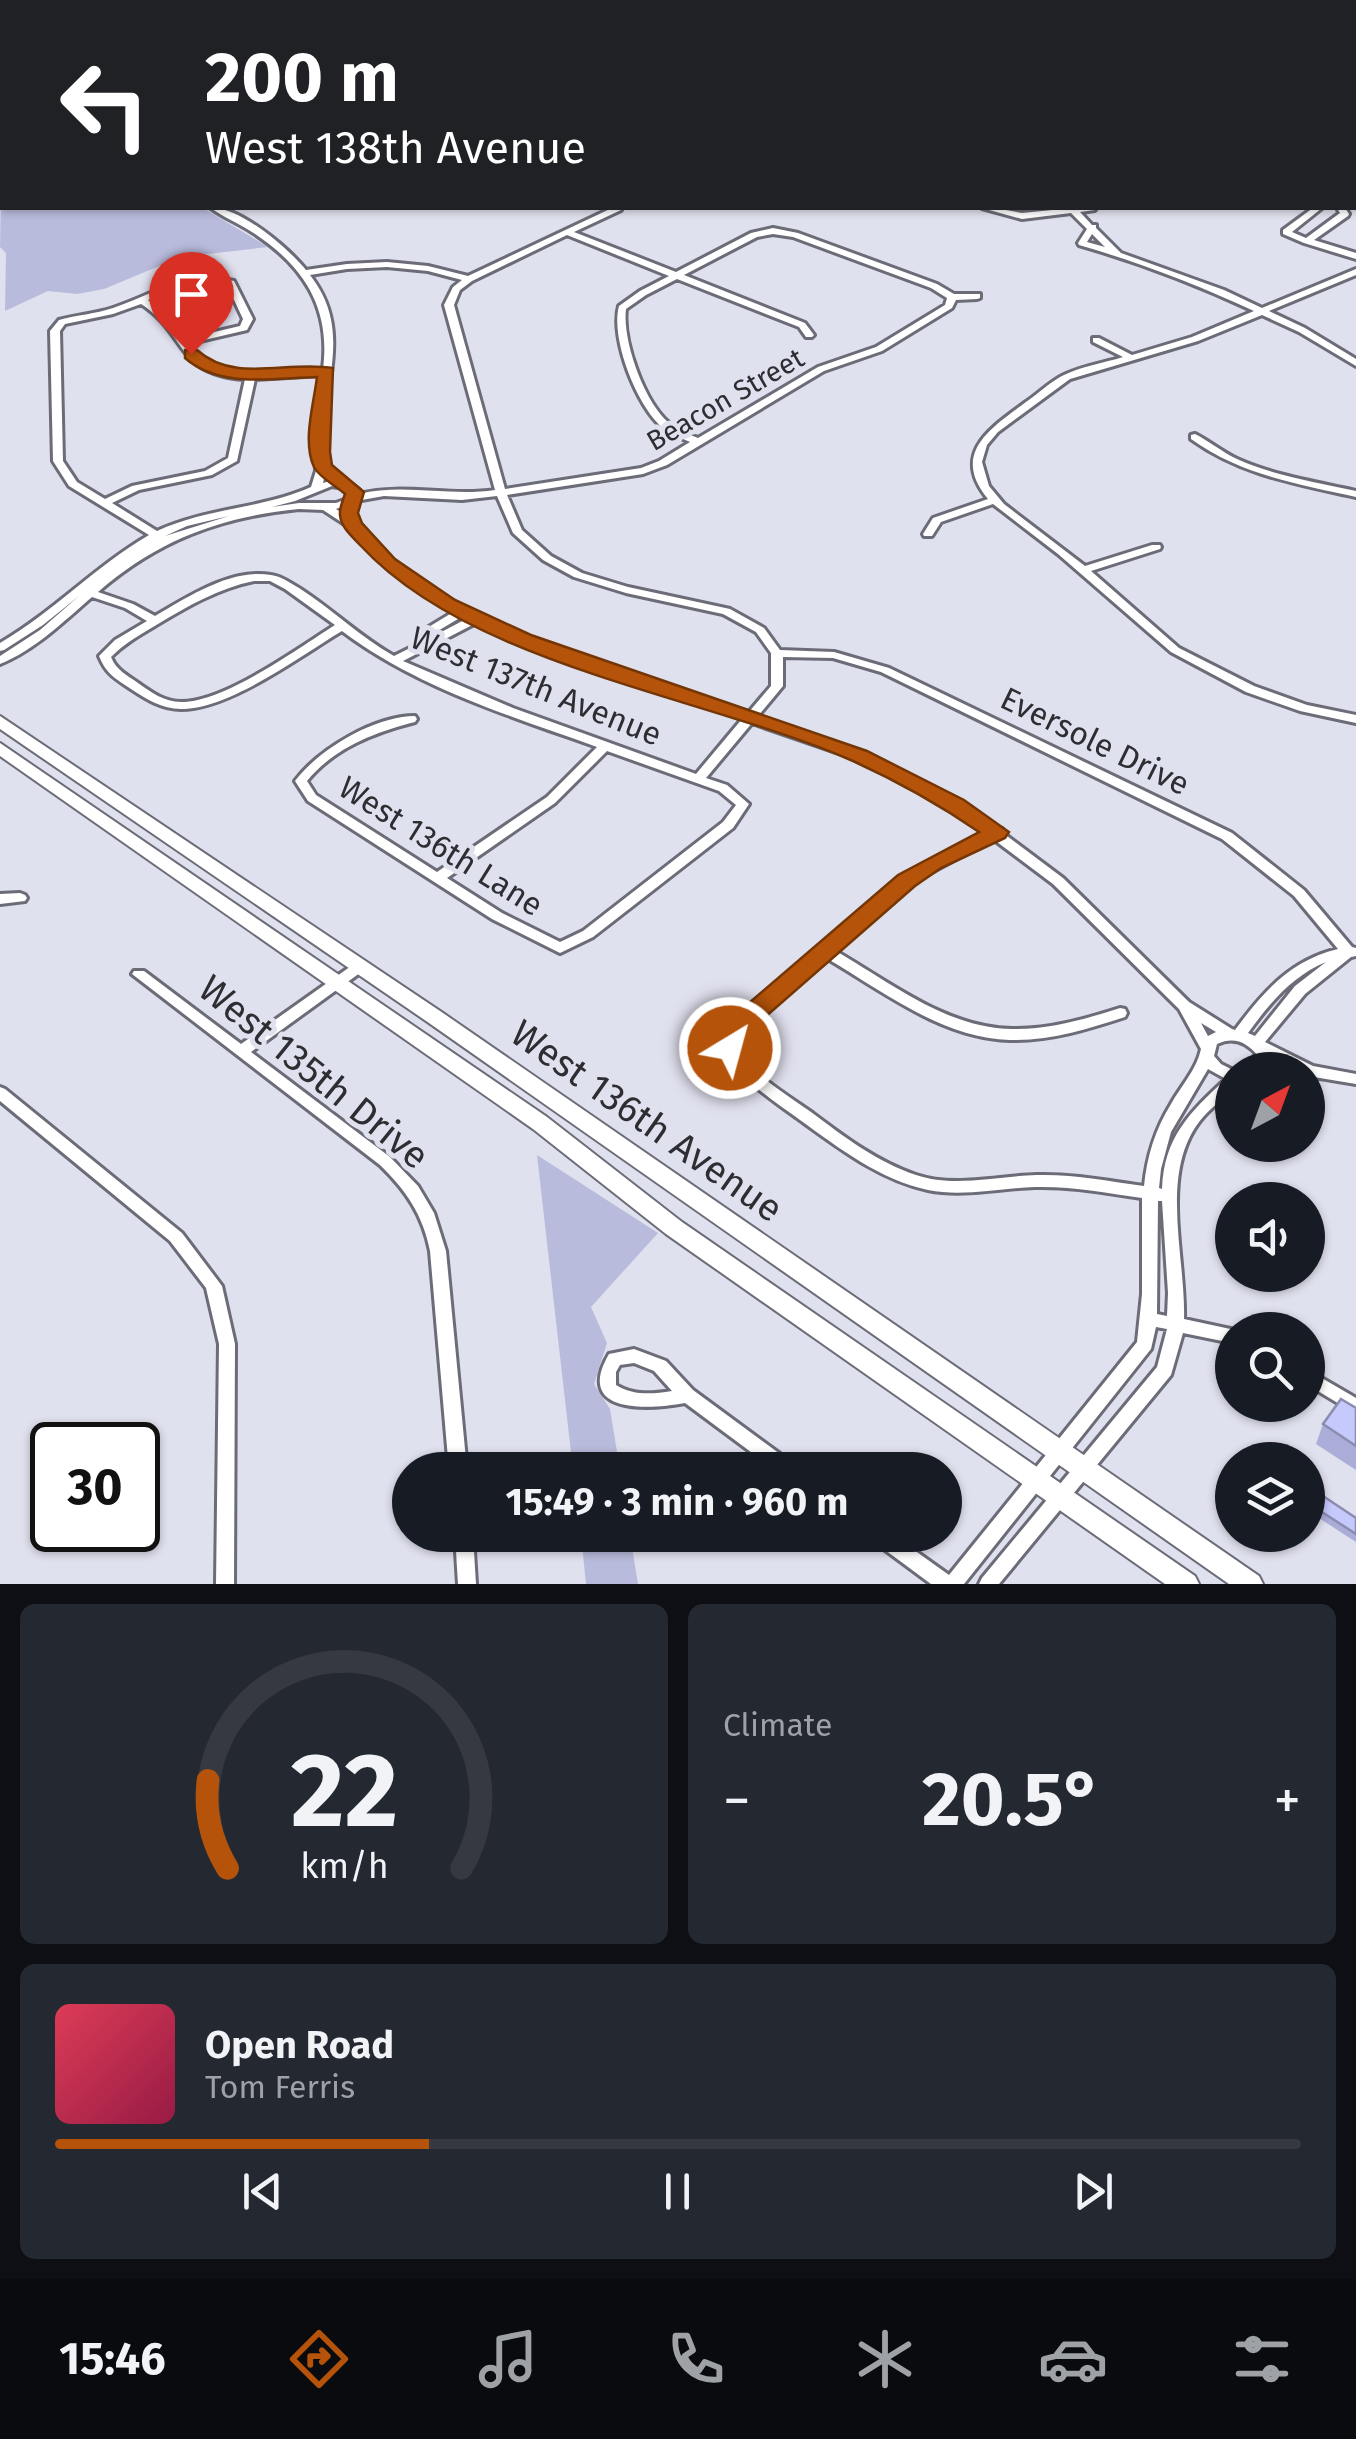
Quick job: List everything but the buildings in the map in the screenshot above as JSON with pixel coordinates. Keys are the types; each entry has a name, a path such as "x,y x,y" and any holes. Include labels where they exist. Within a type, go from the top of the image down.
{"main road":[{"name":"West 136th Avenue","path":"0,721 1250,1584"},
{"name":"West 136th Avenue","path":"0,748 540,1123 674,1228 1186,1584"}],"street":[{"path":"219,210 263,234 305,273 326,319 330,349 319,426 324,467 310,499 353,525 388,563 461,612 524,640 860,756 956,805 1058,881 1184,1006 1272,1052"},
{"path":"614,210 468,279 456,289 449,305 500,491 517,530 547,558 578,575 626,590 726,611 760,630 778,652 777,686 698,779"},
{"path":"994,210 1017,216 1073,210 1117,254"},
{"path":"1315,210 1286,232 1356,256"},
{"path":"1307,241 1345,214 1342,210"},
{"path":"781,232 786,220"},
{"path":"1093,227 1082,243 1260,311 1356,363"},
{"path":"566,232 802,325 809,335"},
{"path":"698,442 666,426 653,412 618,328 618,318 629,301 754,235 781,232 934,286 952,297 977,296"},
{"path":"305,273 348,265 408,264 468,279"},
{"path":"1356,272 1195,339 1068,377 994,430 982,446 977,462 980,480 994,500 1084,570 1149,631 1213,672 1278,700 1356,719"},
{"path":"162,538 66,479 58,461 55,331 62,322 110,312 184,282 210,277 232,283 248,319 244,328 183,342"},
{"name":"Beacon Street","path":"349,493 412,492 453,498 643,471 821,369 879,348 949,306 952,297"},
{"path":"141,300 162,312 205,366 251,374 327,372"},
{"path":"1096,340 1130,357"},
{"path":"104,503 136,488 208,473 233,458 251,374"},
{"path":"1195,437 1224,458 1252,470 1356,494"},
{"path":"324,467 349,493 353,525"},
{"path":"0,648 162,538 334,483 349,493"},
{"path":"0,660 35,640 162,538 220,522 322,506 349,493"},
{"path":"928,534 937,520 994,500"},
{"path":"1084,570 1156,547"},
{"name":"West 137th Avenue","path":"156,621 224,585 256,576 283,584 394,661 480,700 698,779 743,804 738,814 588,934 560,948"},
{"path":"94,594 156,621"},
{"path":"423,643 426,633 461,612"},
{"path":"394,661 423,643 440,641 475,619"},
{"path":"156,621 110,648 106,663 110,670 164,704 188,707 219,697 340,627"},
{"name":"Eversole Drive","path":"778,652 834,655 884,670 1227,836 1299,893 1352,952"},
{"name":"West 136th Lane","path":"411,720 376,726 318,764 301,781 312,798 530,936 560,948"},
{"path":"437,878 551,800 606,745"},
{"path":"997,832 906,880 737,1028 730,1048 739,1066 819,1126 887,1169 916,1181 937,1186 1055,1181 1160,1195"},
{"path":"0,890 0,899 20,898"},
{"path":"825,950 943,1018 977,1031 1056,1032 1120,1013"},
{"path":"954,1584 1145,1344 1164,1130 1196,1082 1215,1038 1234,1034 1284,980 1316,957 1352,952"},
{"path":"1257,1044 1300,990 1352,952"},
{"path":"241,1052 359,967"},
{"name":"West 135th Drive","path":"139,974 385,1160 419,1198 431,1222 438,1251 456,1452"},
{"path":"1184,1006 1215,1066"},
{"path":"1257,1044 1263,1052"},
{"path":"1325,1074 1356,1079"},
{"path":"0,1093 176,1237 214,1286 226,1344 225,1584"},
{"path":"988,1584 1165,1370 1176,1324 1160,1195 1188,1123 1215,1096"},
{"path":"1150,1320 1215,1332"},
{"path":"1325,1388 1356,1407"},
{"path":"687,1395 765,1452"},
{"path":"465,1552 467,1584"},
{"path":"902,1552 946,1584"}],"shaded area":[{"path":"1,210 206,210 268,247 181,257 104,289 77,294 48,291 5,311 6,253 0,247"},
{"path":"537,1155 658,1233 591,1307 607,1343 594,1384 610,1409 617,1452 571,1452"},
{"path":"583,1552 633,1552 638,1584 586,1584"}],"route":[{"path":"191,354 205,366 233,374 327,372 319,426 321,452 324,467 353,489 355,496 349,502 348,513 353,525 388,563 448,605 524,640 860,756 956,805 997,832 906,880 737,1028 730,1048"}]}
